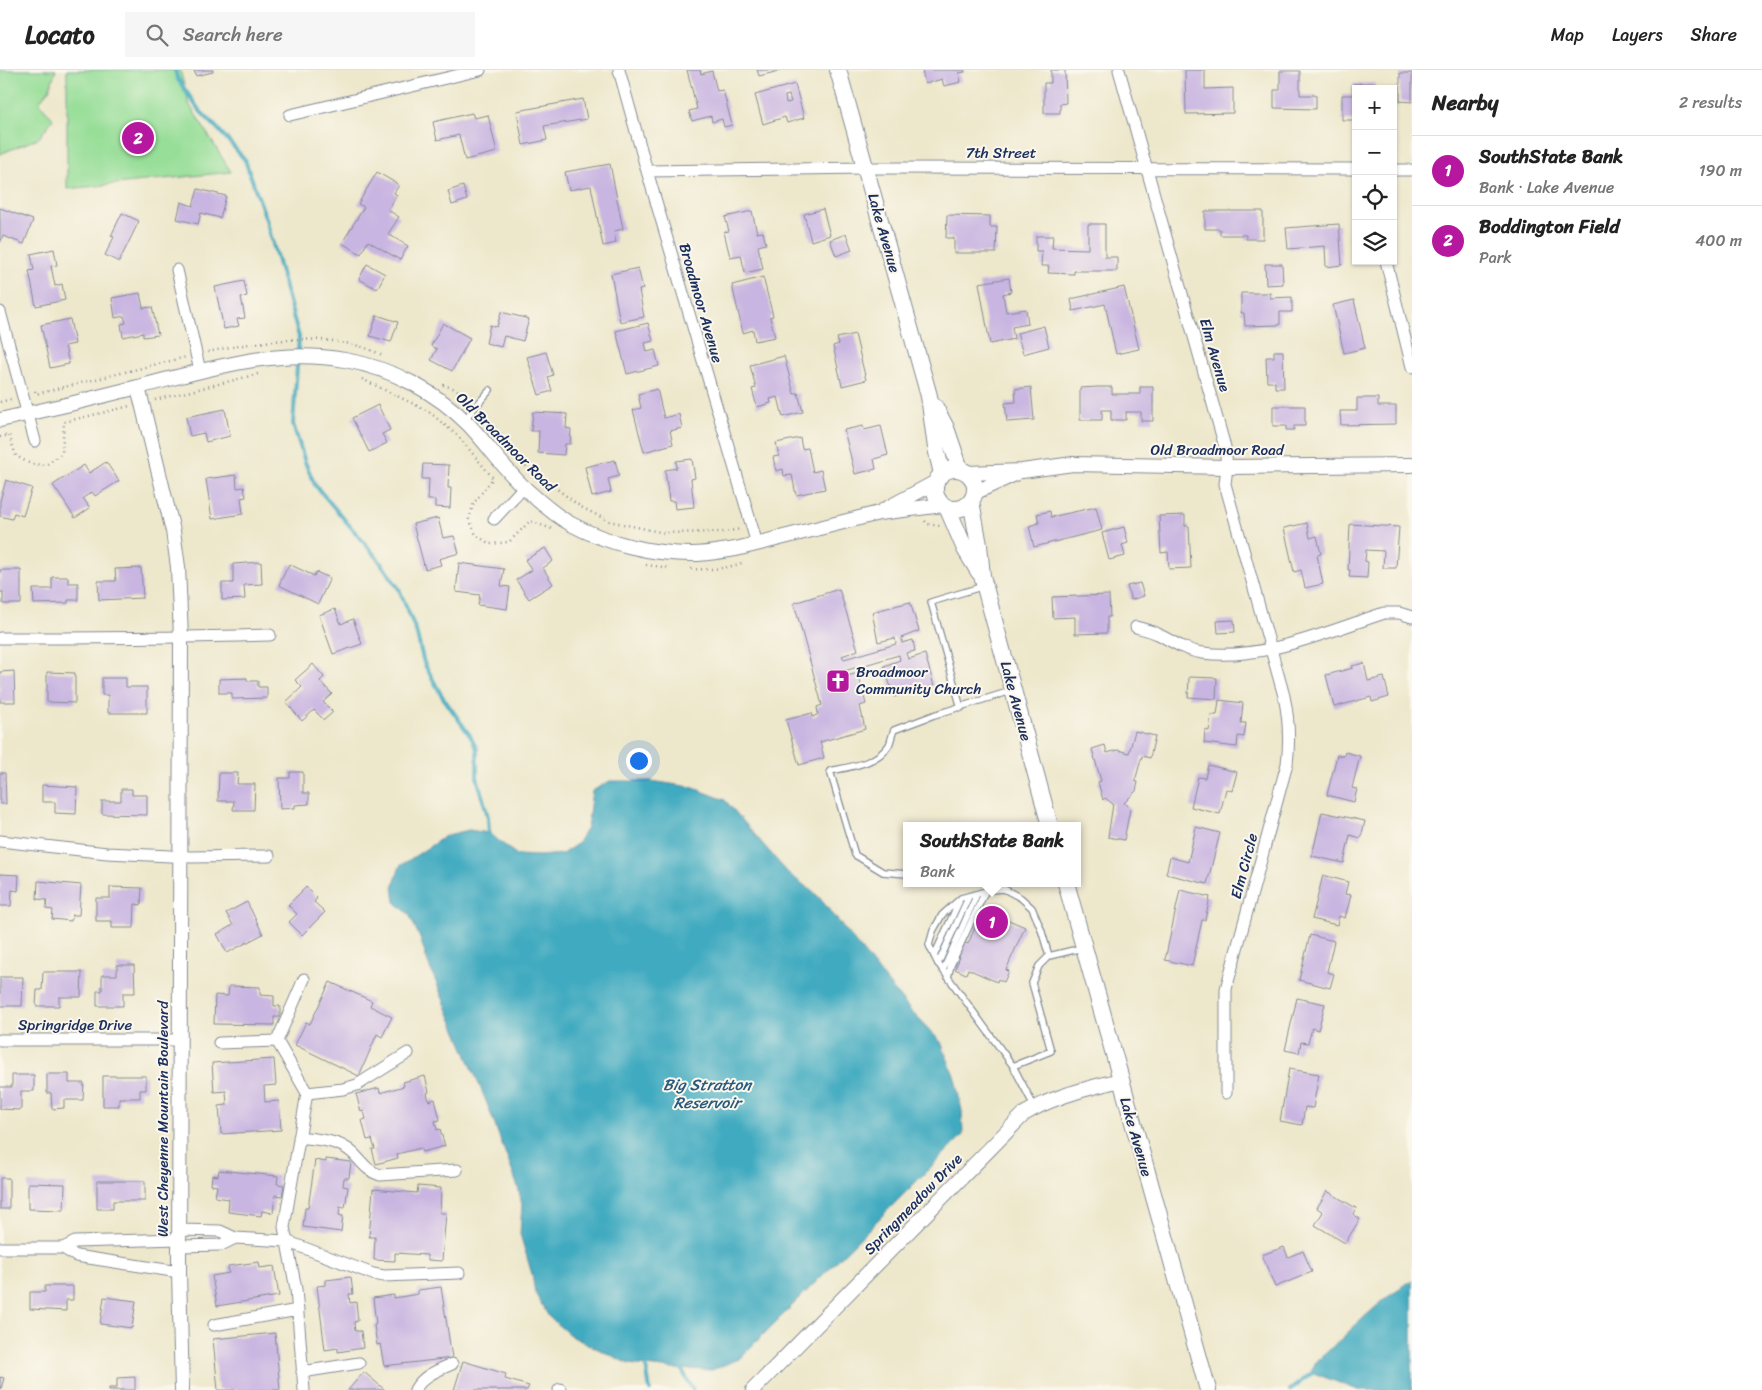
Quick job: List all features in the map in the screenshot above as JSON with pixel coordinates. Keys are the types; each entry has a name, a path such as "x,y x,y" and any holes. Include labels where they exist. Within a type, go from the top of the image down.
{"main road":[{"name":"Lake Avenue","path":"838,70 929,396 939,478"},
{"name":"Lake Avenue","path":"929,396 946,428 963,471"},
{"path":"953,469 963,471 973,482 972,497 962,507 945,506 936,494 939,478 953,469"},
{"name":"Lake Avenue","path":"972,497 983,581 1049,822"},
{"name":"Lake Avenue","path":"945,506 965,549 983,581"},
{"name":"Lake Avenue","path":"1067,887 1208,1390"}],"street":[{"path":"290,115 480,70"},
{"name":"Broadmoor Avenue","path":"619,70 757,544"},
{"name":"Elm Avenue","path":"1119,70 1225,447 1227,467 1225,484 1270,650"},
{"name":"7th Street","path":"647,171 866,168 1352,169"},
{"path":"1397,170 1412,170"},
{"path":"1387,265 1412,367"},
{"path":"176,270 200,371"},
{"path":"0,312 35,441"},
{"name":"Old Broadmoor Road","path":"138,387 200,371 274,356 298,355 354,362 392,374 447,405 464,420 524,487 570,523 596,535 624,544 670,553 693,554 736,549 879,513 945,506"},
{"path":"0,420 138,387"},
{"name":"West Cheyenne Mountain Boulevard","path":"138,387 176,545 181,637 181,1388"},
{"name":"Old Broadmoor Road","path":"963,471 1022,470 1073,464 1227,467 1412,465"},
{"name":"Old Broadmoor Road","path":"972,497 1022,470"},
{"name":"Old Broadmoor Road","path":"879,513 939,478"},
{"path":"494,519 524,487"},
{"path":"1136,627 1156,633 1184,649 1203,653 1234,655 1270,650 1384,613 1399,613 1412,617"},
{"path":"0,638 162,639 270,635"},
{"name":"Elm Circle","path":"1226,1092 1226,989 1287,764 1290,742 1289,721 1284,696 1270,650"},
{"path":"0,841 106,853 191,857 269,856"},
{"path":"277,1041 304,978"},
{"name":"Springridge Drive","path":"0,1040 180,1040"},
{"path":"219,1043 277,1041"},
{"path":"277,1041 307,1093 284,1227 298,1310 304,1390"},
{"path":"307,1093 343,1089 357,1084 408,1053"},
{"name":"Springmeadow Drive","path":"754,1389 1024,1114 1064,1096 1120,1080"},
{"path":"299,1136 340,1144 356,1155 368,1170 380,1175 457,1170"},
{"path":"0,1248 63,1248 75,1242 180,1239 221,1245 234,1238 286,1241 373,1274 384,1276 459,1274"},
{"path":"63,1248 76,1256 180,1272"},
{"path":"214,1325 298,1310"},
{"path":"302,1372 359,1364"},
{"path":"416,1390 419,1383 425,1378 452,1364"}],"lane":[{"path":"464,420 490,390"},
{"path":"961,708 931,602 983,581"},
{"path":"903,874 882,872 855,856 830,771 864,763 878,756 889,746 894,730 1013,690"},
{"path":"1035,1108 1014,1066 938,964 929,946 933,931 942,915 961,898 1004,889 1021,898 1032,908 1049,956"},
{"path":"948,977 951,965 985,892"},
{"path":"943,970 977,894"},
{"path":"938,964 969,896"},
{"path":"934,956 961,898"},
{"path":"1014,1066 1051,1051 1032,983 1038,966 1049,956 1084,948"}],"path":[{"path":"0,402 13,399 12,394 35,389 36,394 243,344 302,339 336,342 374,350 382,355"},
{"path":"359,378 428,411 458,436 493,478 474,503 469,519 476,535 490,544 509,542 530,521 553,530"},
{"path":"441,384 456,389 475,407 494,426 521,462 581,508 609,521 664,533 723,532 752,528"}],"green space":[{"path":"0,70 56,70 49,90 39,102 53,119 39,138 0,154"},
{"path":"67,70 180,70 189,104 231,172 67,189"}],"water":[{"name":"Big Stratton Reservoir","path":"610,781 651,781 691,787 725,800 787,872 818,896 910,1010 941,1042 955,1078 962,1111 963,1135 739,1359 712,1370 671,1369 629,1364 571,1336 549,1317 535,1293 532,1274 520,1234 522,1205 518,1187 486,1101 428,963 420,938 409,914 395,902 393,887 400,866 447,835 469,830 489,833 517,855 562,854 577,844 587,828 592,791"},
{"path":"1412,1280 1412,1390 1358,1390 1311,1372 1317,1361 1363,1318 1399,1288"}],"building":[{"path":"194,70 213,70 213,72 196,76"},
{"path":"687,70 700,70 701,74 712,71 717,91 723,90 732,125 724,127 722,119 712,122 711,116 692,121 689,111 697,109"},
{"path":"757,70 779,70 779,71 759,76"},
{"path":"922,70 964,70 965,72 959,73 961,82 944,86 942,79 925,84"},
{"path":"1051,70 1065,70 1066,103 1060,104 1060,113 1044,113 1044,83 1051,83"},
{"path":"1185,70 1205,70 1205,89 1233,88 1233,113 1186,114"},
{"path":"1280,71 1300,71 1300,95 1316,95 1316,109 1274,108 1274,90 1280,90"},
{"path":"1400,73 1412,73 1412,102 1400,101"},
{"path":"1375,83 1375,85 1353,85"},
{"path":"795,84 804,118 787,123 785,117 763,124 755,95","holes":["789,95 791,102 786,103 785,96"]},
{"path":"1342,95 1352,95 1352,120 1342,120"},
{"path":"583,99 587,119 544,126 547,140 523,145 517,111"},
{"path":"472,113 474,118 488,115 497,152 465,160 459,135 437,140 433,122"},
{"path":"610,164 623,229 614,231 616,243 603,246 591,186 569,190 565,172"},
{"path":"377,172 399,185 394,193 397,195 388,210 399,217 388,234 408,246 400,260 368,241 361,254 342,243 364,207 358,204"},
{"path":"463,186 467,200 452,205 448,191"},
{"path":"198,189 226,196 220,218 201,213 198,224 177,219 181,202 193,206"},
{"path":"0,208 33,220 24,244 3,236 0,243"},
{"path":"823,209 830,235 811,241 804,214"},
{"path":"752,211 757,233 763,232 766,244 758,246 763,269 745,273 741,255 730,257 724,232 729,231 725,217"},
{"path":"1205,211 1263,211 1263,239 1246,239 1246,235 1220,235 1220,229 1205,229"},
{"path":"122,213 139,221 119,262 105,255 114,237 111,236"},
{"path":"947,215 990,216 990,227 997,227 996,253 954,253 954,238 946,238"},
{"path":"1088,224 1105,224 1105,257 1117,257 1117,271 1074,271 1074,274 1048,273 1049,266 1041,266 1042,251 1036,251 1036,236 1053,236 1052,248 1088,249"},
{"path":"1339,224 1342,265 1326,267 1325,246 1288,249 1286,228"},
{"path":"846,234 852,250 836,256 830,240"},
{"path":"54,249 57,265 51,266 55,286 62,284 65,300 36,306 29,271 34,270 31,254"},
{"path":"367,264 385,274 377,289 359,279"},
{"path":"1265,264 1282,264 1283,284 1266,285"},
{"path":"638,268 643,289 639,290 644,317 620,322 611,274"},
{"path":"763,277 773,316 770,317 775,337 755,341 753,330 743,333 732,285"},
{"path":"1009,278 1011,292 1003,294 1006,312 1026,309 1028,324 1012,327 1014,339 990,344 979,283"},
{"path":"244,281 247,296 241,297 245,318 237,319 239,326 224,329 215,287"},
{"path":"1124,287 1139,349 1116,354 1105,304 1073,311 1071,299"},
{"path":"140,293 143,308 152,307 158,335 143,337 143,333 123,337 121,324 126,323 124,316 115,318 112,298"},
{"path":"1241,293 1270,293 1270,298 1292,297 1292,312 1280,312 1280,325 1245,326 1244,313 1241,313"},
{"path":"1354,300 1365,348 1344,353 1333,305"},
{"path":"501,312 529,319 523,341 504,336 501,347 486,343 490,325 497,327"},
{"path":"377,315 398,322 391,342 370,336"},
{"path":"70,319 75,344 65,346 69,364 50,368 41,325"},
{"path":"443,323 470,338 452,371 431,360 437,349 431,346"},
{"path":"648,323 653,341 645,343 647,352 655,350 659,366 627,374 616,331"},
{"path":"1044,326 1049,347 1023,354 1017,333"},
{"path":"855,334 866,380 842,386 833,346 839,344 837,338"},
{"path":"1274,351 1283,351 1284,388 1275,388 1275,382 1267,382 1266,357 1274,357"},
{"path":"546,352 553,375 548,377 552,391 539,395 527,357"},
{"path":"784,356 794,394 798,393 803,412 783,417 778,397 770,399 771,403 757,407 752,389 756,388 750,365"},
{"path":"1031,387 1034,420 1007,422 1005,403 1016,402 1015,389"},
{"path":"1112,387 1112,394 1140,394 1140,387 1153,387 1153,421 1141,421 1141,412 1126,412 1126,420 1111,420 1111,410 1102,410 1102,420 1080,420 1080,388"},
{"path":"657,389 664,418 679,414 682,428 670,431 673,444 644,452 633,410 641,408 638,394"},
{"path":"1357,398 1378,398 1378,406 1396,406 1396,424 1341,425 1340,411 1357,411"},
{"path":"378,405 390,430 382,434 387,443 369,452 352,418"},
{"path":"1273,406 1305,406 1305,426 1294,426 1294,430 1286,430 1286,426 1273,426"},
{"path":"225,409 230,436 206,442 204,433 190,436 186,417"},
{"path":"533,412 567,414 566,428 571,429 570,444 565,444 564,455 538,453 539,431 531,431"},
{"path":"863,426 864,430 881,426 888,455 874,459 876,469 855,474 844,430"},
{"path":"800,438 802,449 808,448 813,472 821,470 825,489 796,495 792,475 784,476 783,469 776,471 773,457 779,456 776,443"},
{"path":"692,459 695,478 691,479 694,507 675,509 674,501 669,501 665,470 677,468 676,461"},
{"path":"615,460 619,476 608,479 611,492 592,497 585,467"},
{"path":"106,462 119,481 95,496 92,492 83,498 90,508 75,518 53,485 84,465 89,473"},
{"path":"423,464 449,465 448,488 451,488 450,508 435,507 435,500 428,500 429,479 422,479"},
{"path":"236,475 237,488 244,487 246,497 241,498 243,514 212,519 206,479"},
{"path":"6,480 32,488 23,516 14,513 12,519 0,516 0,501"},
{"path":"1096,507 1102,530 1034,547 1029,526 1039,523 1037,514 1050,511 1051,517"},
{"path":"1185,515 1185,526 1189,526 1191,568 1169,569 1168,552 1161,553 1159,516"},
{"path":"438,518 443,538 454,536 459,553 439,559 441,565 425,569 413,524"},
{"path":"1307,523 1310,538 1317,536 1321,554 1317,555 1323,584 1305,588 1301,570 1294,572 1284,528"},
{"path":"1350,524 1399,527 1396,568 1383,568 1384,551 1366,550 1365,561 1368,562 1367,578 1349,577"},
{"path":"1124,527 1128,543 1122,545 1125,556 1109,560 1102,533"},
{"path":"545,548 553,561 543,568 553,584 529,599 516,580 532,570 525,560"},
{"path":"261,562 262,584 244,585 245,599 222,600 222,583 233,583 233,564"},
{"path":"459,563 504,569 501,586 510,587 507,609 478,605 480,595 456,592"},
{"path":"289,564 314,576 316,572 330,578 318,604 279,585"},
{"path":"141,568 143,598 99,600 98,581 116,581 115,569"},
{"path":"0,570 21,570 21,604 3,604 3,592 0,592"},
{"path":"52,577 68,577 68,583 78,583 78,600 68,600 68,603 34,604 33,589 52,589"},
{"path":"1140,583 1144,596 1131,600 1127,586"},
{"name":"Broadmoor Community Church","path":"839,589 858,650 842,656 844,659 896,644 895,638 878,642 872,612 910,602 919,631 901,638 902,643 913,640 915,651 906,653 908,659 925,654 934,686 894,697 884,666 900,660 899,655 844,671 847,676 858,673 866,704 860,706 865,729 820,742 824,758 799,765 786,720 812,713 813,717 818,714 817,707 822,705 794,603"},
{"path":"1109,595 1110,617 1107,617 1107,633 1075,634 1075,617 1053,618 1052,597"},
{"path":"335,609 341,624 353,619 362,644 333,654 319,615"},
{"path":"1234,620 1235,632 1218,633 1217,621"},
{"path":"1364,663 1368,681 1384,677 1389,697 1372,702 1371,697 1334,707 1326,675"},
{"path":"313,664 324,677 320,681 332,694 323,702 333,712 324,720 314,710 302,721 286,702 302,687 295,680"},
{"path":"14,671 15,702 0,702 0,672"},
{"path":"47,672 75,673 75,703 47,702"},
{"path":"1189,677 1217,678 1216,699 1188,697"},
{"path":"102,678 126,678 126,687 147,687 147,713 108,713 108,695 102,695"},
{"path":"247,678 247,681 258,681 258,687 267,687 267,698 232,699 232,693 219,693 219,679"},
{"path":"1219,700 1243,703 1241,723 1246,723 1244,737 1238,736 1237,747 1204,743 1205,730 1209,731 1211,715 1217,715"},
{"path":"1135,731 1155,736 1150,758 1142,756 1135,781 1138,782 1136,791 1124,803 1130,809 1124,840 1108,837 1113,804 1105,798 1103,800 1098,782 1101,781 1092,749 1105,745 1107,753 1118,750 1129,753"},
{"path":"1345,752 1360,756 1352,788 1357,789 1354,802 1327,795 1337,755 1344,756"},
{"path":"1208,765 1237,772 1232,791 1226,789 1220,814 1191,807 1198,777 1205,778"},
{"path":"290,772 303,772 303,793 309,793 309,804 295,805 295,808 280,809 279,778 290,778"},
{"path":"0,773 5,773 6,804 0,804"},
{"path":"219,773 238,773 237,784 255,784 254,810 233,810 234,801 218,801"},
{"path":"42,785 77,787 76,814 55,813 55,802 42,802"},
{"path":"121,789 132,789 132,795 147,795 147,815 102,814 102,801 121,801"},
{"path":"1322,812 1365,821 1361,838 1350,835 1344,863 1312,856"},
{"path":"1196,827 1220,833 1207,884 1166,874 1170,857 1188,862"},
{"path":"0,874 19,875 18,891 12,890 11,906 0,906"},
{"path":"1323,875 1348,882 1345,894 1351,895 1345,918 1339,916 1337,925 1312,919"},
{"path":"38,881 81,885 79,915 72,915 71,921 52,919 53,910 46,909 47,900 37,899"},
{"path":"110,887 142,888 141,905 135,904 134,928 112,928 112,921 96,921 96,898 110,898"},
{"path":"306,887 317,898 314,902 325,912 302,935 289,922 297,914 288,905"},
{"path":"1180,890 1210,897 1205,920 1202,920 1192,966 1165,960"},
{"path":"247,902 263,934 227,953 217,934 233,925 226,913"},
{"path":"983,909 1025,927 1006,970 1009,971 1004,982 998,979 997,982 968,969 966,974 955,969 960,957 937,947 943,933 968,944"},
{"path":"1310,935 1334,941 1327,972 1334,974 1330,988 1299,980"},
{"path":"117,965 134,965 135,993 123,993 123,1006 97,1006 97,991 102,991 102,975 117,975"},
{"path":"43,972 82,972 81,997 59,997 59,1006 36,1006 37,990 42,990"},
{"path":"0,977 23,977 22,1006 0,1006"},
{"path":"330,982 372,1001 370,1006 392,1017 382,1037 377,1034 359,1076 295,1045 306,1022 310,1024"},
{"path":"229,986 260,987 260,995 274,996 274,1006 280,1006 280,1017 274,1017 274,1025 214,1024 215,995 228,996"},
{"path":"1297,998 1325,1004 1318,1030 1312,1028 1308,1043 1301,1042 1299,1053 1285,1050"},
{"path":"274,1059 276,1085 264,1086 265,1102 279,1101 281,1130 221,1134 219,1106 227,1105 226,1091 214,1092 212,1063"},
{"path":"1289,1069 1319,1074 1313,1108 1305,1107 1302,1125 1280,1121"},
{"path":"47,1074 69,1074 69,1083 84,1083 83,1100 64,1100 64,1108 52,1109 51,1093 47,1093"},
{"path":"12,1075 34,1075 34,1091 21,1091 21,1110 0,1109 0,1087 12,1087"},
{"path":"103,1076 146,1076 146,1090 140,1090 140,1098 119,1098 119,1106 103,1106"},
{"path":"425,1076 429,1101 435,1099 440,1120 435,1121 437,1130 440,1129 445,1146 422,1152 421,1148 397,1154 398,1158 376,1164 372,1149 375,1149 372,1139 367,1140 362,1120 366,1119 364,1111 361,1112 356,1094 379,1088 380,1093 404,1086 403,1082"},
{"path":"326,1159 351,1162 349,1178 344,1178 343,1186 348,1187 345,1208 340,1207 339,1215 343,1216 341,1232 303,1227 305,1208 308,1208 315,1160 326,1162"},
{"path":"219,1170 278,1176 277,1184 284,1185 282,1196 275,1195 273,1213 262,1211 261,1216 228,1212 229,1199 215,1197 217,1186 211,1185 212,1175 218,1176"},
{"path":"0,1178 9,1178 9,1209 0,1209"},
{"path":"97,1181 145,1181 145,1201 113,1201 113,1209 97,1209"},
{"path":"28,1183 65,1184 64,1210 28,1209"},
{"path":"418,1186 441,1188 440,1213 446,1213 442,1261 427,1260 427,1255 395,1253 395,1261 374,1260 375,1237 369,1237 373,1189 417,1193"},
{"path":"1327,1191 1356,1208 1353,1214 1360,1219 1345,1243 1315,1225 1323,1212 1317,1208"},
{"path":"1284,1247 1288,1257 1303,1251 1312,1272 1275,1287 1262,1255"},
{"path":"259,1262 260,1268 274,1266 279,1296 217,1306 212,1276 229,1273 228,1266"},
{"path":"351,1277 353,1294 349,1294 350,1303 356,1302 358,1321 354,1322 355,1331 361,1331 363,1348 338,1352 338,1348 325,1350 317,1286 326,1285 326,1280"},
{"path":"45,1286 73,1286 73,1300 66,1300 66,1311 30,1309 30,1292 45,1292"},
{"path":"441,1287 452,1358 384,1366 380,1344 377,1345 373,1298 394,1295 394,1298 418,1294 418,1290"},
{"path":"104,1297 136,1301 132,1328 100,1324"},
{"path":"275,1333 280,1390 218,1390 213,1339"},
{"path":"463,1361 506,1374 505,1379 529,1386 527,1390 454,1390"},
{"path":"364,1372 385,1390 348,1390"},
{"path":"0,1377 4,1378 1,1389 0,1389"},
{"path":"135,1377 135,1390 109,1390 109,1388 117,1388 117,1378"}],"waterway":[{"path":"175,70 177,78 199,110 245,160 266,219 299,337 293,424 305,462 315,485 378,559 399,589 416,631 424,663 442,696 471,737 477,749 477,777 488,817 489,833"},
{"path":"646,1366 650,1390"},
{"path":"682,1370 693,1390"},
{"path":"1290,1390 1312,1373"}],"place":[{"name":"Boddington Field","path":"138,138"},
{"name":"Broadmoor Community Church","path":"838,681"},
{"name":"SouthState Bank","path":"992,922"}]}
